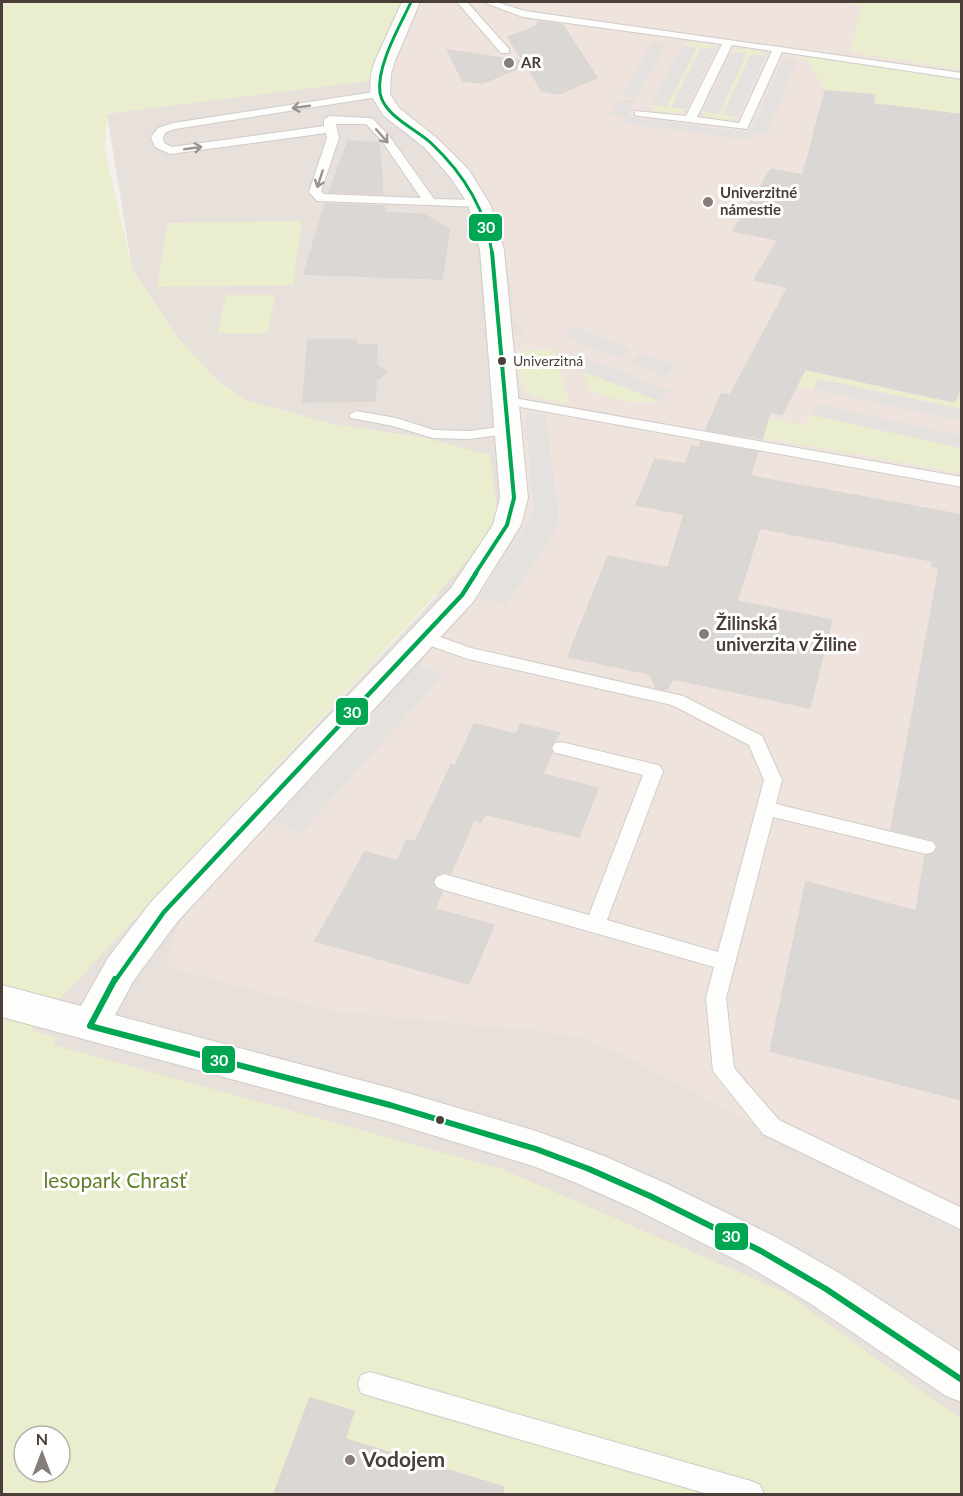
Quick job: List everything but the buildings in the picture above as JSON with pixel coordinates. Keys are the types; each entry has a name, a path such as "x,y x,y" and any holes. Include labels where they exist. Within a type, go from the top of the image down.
{"street":[{"path":"90,1026 121,969 164,912 462,595 507,525 514,498 492,250 479,204 460,174 431,143 391,112 380,94 381,75 385,61 411,2"},
{"path":"2,1001 390,1105 536,1149 589,1169 650,1196 761,1251 826,1289 962,1380"}],"lane":[{"path":"462,2 505,51"},
{"path":"488,2 523,14 778,48 962,76"},
{"path":"690,120 728,42"},
{"path":"639,113 743,127 778,48"},
{"path":"380,94 173,126 162,130 157,137 159,145 170,152 330,125 369,122 386,139 430,202"},
{"path":"332,102 330,125 333,138 315,192 321,198 479,204"},
{"path":"356,415 396,422 433,434 469,435 505,415 962,482"},
{"path":"423,637 468,653 677,700 756,741 773,780 716,998 724,1071 771,1128 962,1220"},
{"path":"561,748 654,771 596,925"},
{"path":"767,809 926,847"},
{"path":"444,882 725,962"},
{"path":"370,1384 751,1494"}],"shaded area":[{"name":"Žilinská univerzita v Žiline","path":"413,2 834,2 961,70 961,1422 22,1039 437,596 426,438 332,424 246,400 194,364 132,268 107,115 400,22"},
{"name":"Žilinská univerzita v Žiline","path":"416,2 898,2 961,9 961,1233 620,1054 584,1039 548,1032 336,1012 169,968 167,955 175,932 185,915 465,614 513,544 523,521 527,499 513,335 527,334 512,317 512,290 505,259 468,171 435,135 400,109 392,96 389,84 400,37"},
{"path":"652,42 666,44 636,98 622,96"},
{"path":"683,45 697,47 666,107 651,105"},
{"path":"701,48 716,49 686,109 671,107"},
{"path":"732,52 747,53 718,114 703,112"},
{"path":"751,54 766,56 738,117 723,115"},
{"path":"783,58 797,60 767,134 751,132"},
{"path":"619,99 634,101 627,117 753,133 751,140 622,123 626,117 611,115"},
{"path":"574,327 632,349 620,359 563,336"},
{"path":"640,353 677,367 665,377 628,362"},
{"path":"586,358 670,391 659,401 574,368"},
{"path":"818,379 961,409 961,421 813,389"},
{"path":"817,404 961,436 961,448 812,415"},
{"path":"546,413 559,522 540,556 505,605 479,597 534,512 525,414"},
{"path":"417,664 443,675 301,833 273,820"}],"green space":[{"name":"lesopark Chrasť","path":"2,2 413,2 400,22 375,80 107,114 105,150 132,268 174,333 218,381 246,400 332,424 426,438 490,455 499,527 31,1030 57,1038 54,1045 502,1169 782,1291 961,1419 961,1494 2,1494"},
{"path":"834,2 961,2 961,70 851,52 861,5"},
{"path":"694,42 709,44 716,49 701,48 671,107 686,109 674,114 655,111 651,105 666,106 696,47 683,45"},
{"path":"744,48 761,51 766,56 751,54 723,115 738,117 721,120 705,116 703,112 719,114 746,53 732,52"},
{"path":"805,55 961,80 961,114 875,103 876,94 825,89"},
{"path":"302,221 293,285 157,287 168,223"},
{"path":"226,295 275,295 268,333 218,333"},
{"path":"553,350 569,404 535,396 523,385 520,377 517,351"},
{"path":"584,371 659,401 635,402 595,392 590,389"},
{"path":"806,371 955,403 961,391 961,409 818,379 813,389 798,386"},
{"path":"812,415 961,448 961,473 753,436 759,416 804,426"}],"transit line":[{"name":"30","path":"411,2 385,61 381,74 380,94 391,112 431,143 460,174 479,204 492,250 514,498 507,525 462,595 164,912 121,969 90,1026 390,1105 536,1149 589,1169 650,1196 761,1251 826,1289 962,1380"}],"place":[{"name":"AR","path":"509,63"},
{"name":"Univerzitné námestie","path":"708,202"},
{"name":"Univerzitná","path":"502,361"},
{"name":"Žilinská univerzita v Žiline","path":"704,634"},
{"name":"Vodojem","path":"350,1460"}]}
